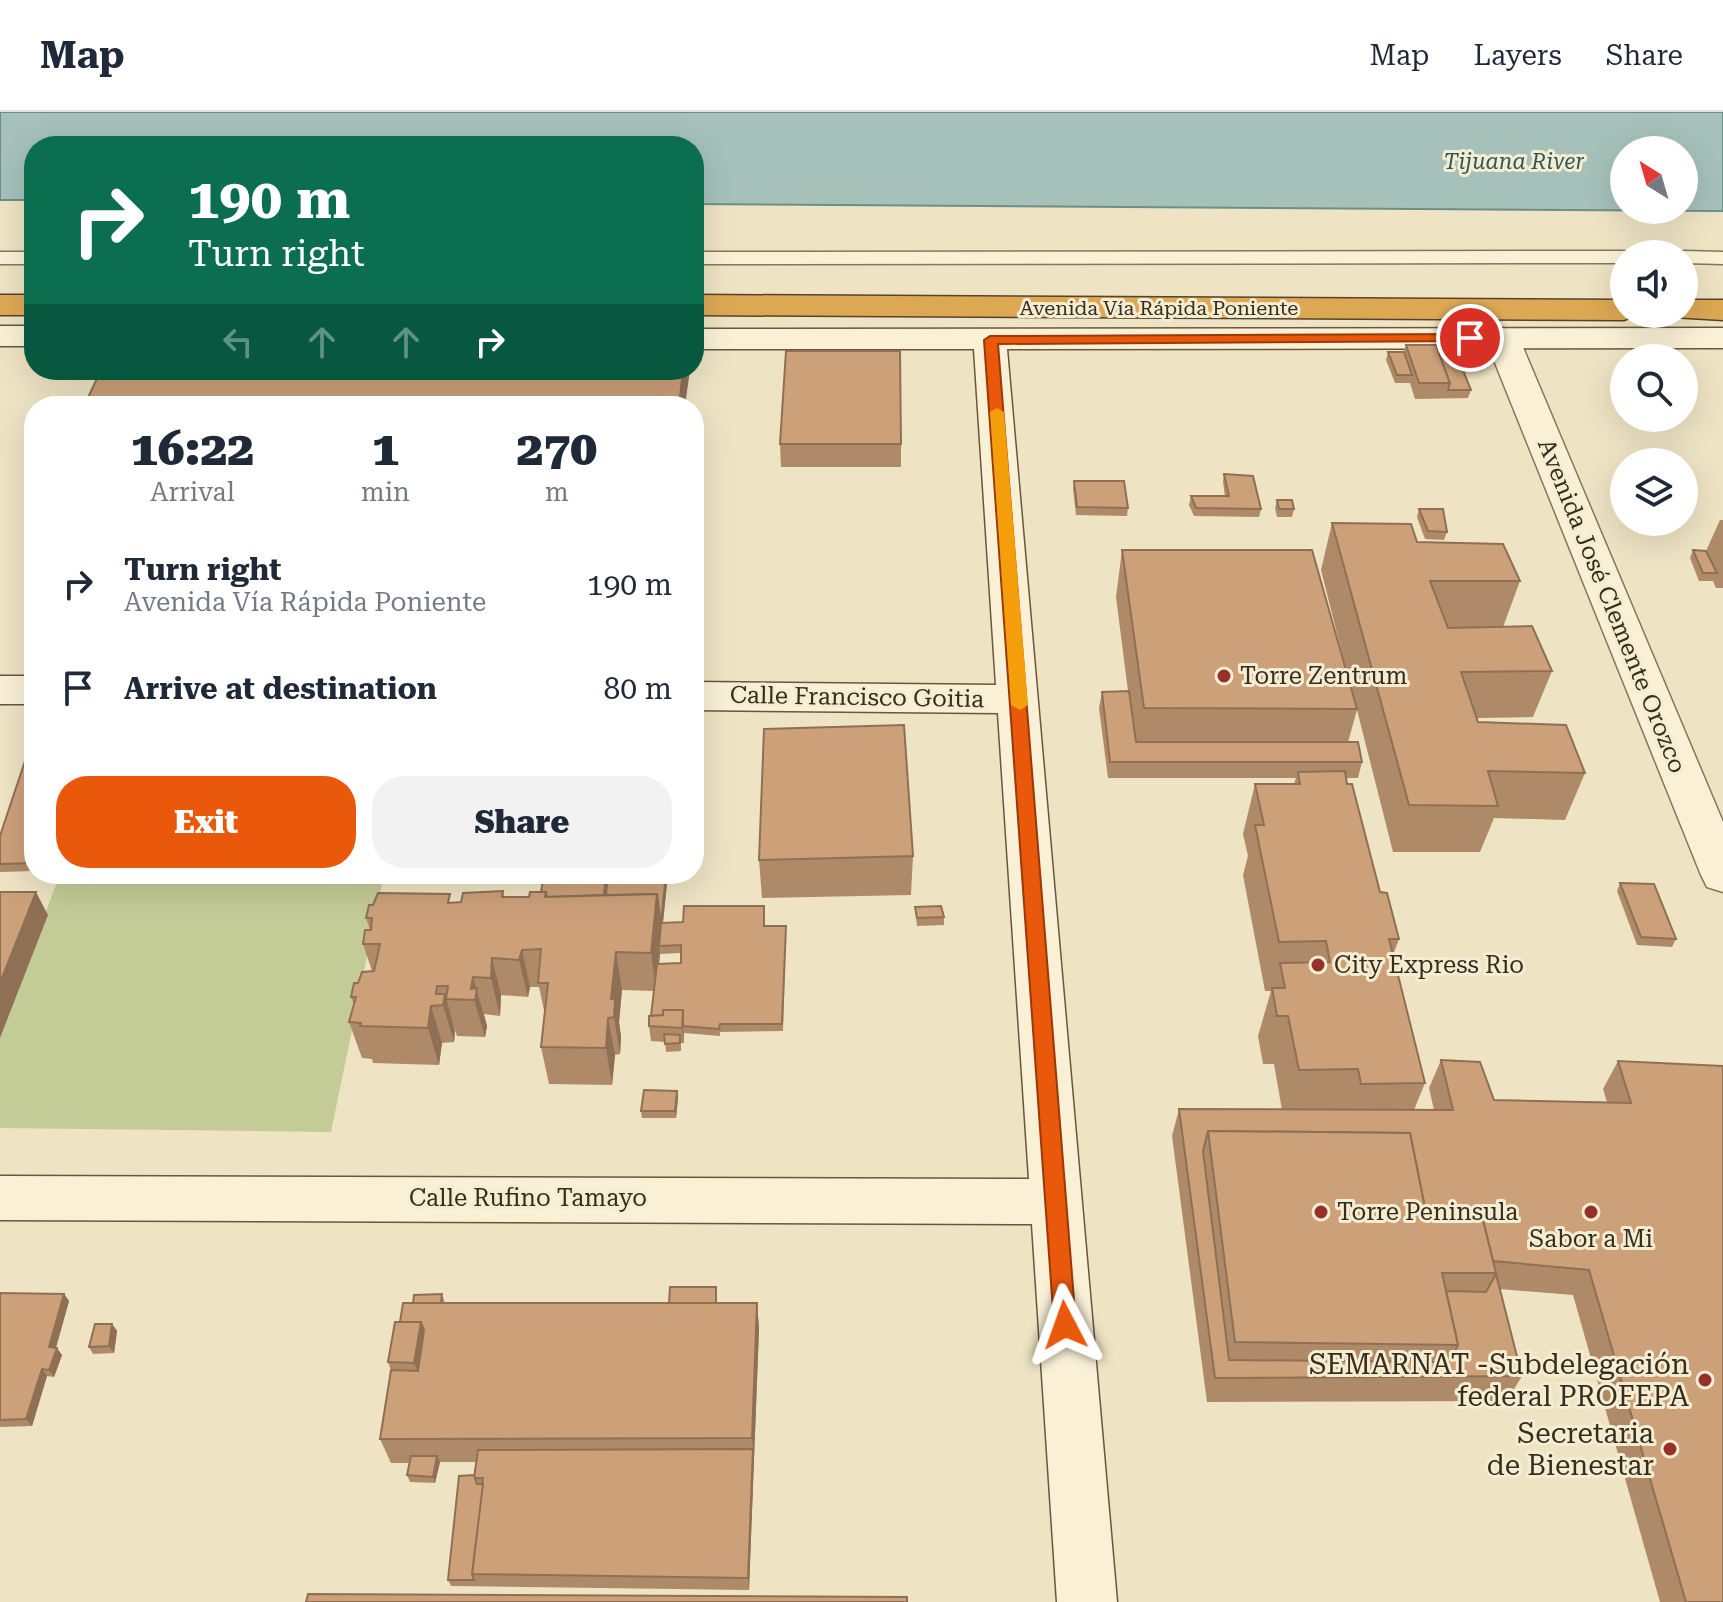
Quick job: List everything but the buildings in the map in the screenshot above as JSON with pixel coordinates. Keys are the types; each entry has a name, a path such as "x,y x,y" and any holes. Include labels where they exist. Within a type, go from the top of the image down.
{"highway":[{"path":"0,305 24,305"},
{"name":"Avenida Vía Rápida Poniente","path":"704,305 1610,310"},
{"path":"1698,310 1723,310"}],"street":[{"path":"0,336 24,336"},
{"name":"Avenida José Clemente Orozco","path":"1502,338 1723,875"},
{"name":"Avenida Vía Rápida Poniente","path":"704,339 1723,338"},
{"path":"990,340 1087,1602"},
{"path":"0,690 24,690"},
{"name":"Calle Francisco Goitia","path":"704,696 1019,699"},
{"name":"Calle Rufino Tamayo","path":"0,1198 1055,1202"}],"lane":[{"path":"704,258 1610,257"},
{"path":"1698,257 1723,258"},
{"path":"0,258 24,258"}],"green space":[{"path":"56,884 382,884 331,1132 0,1128 0,1034"}],"water":[{"name":"Tijuana River","path":"0,112 1723,112 1723,211 1698,211 1698,136 1610,136 1610,210 704,204 704,136 24,136 24,200 0,200"}],"slow traffic":[{"path":"997,412 1020,705"}],"place":[{"name":"Torre Zentrum","path":"1224,676"},
{"name":"City Express Rio","path":"1318,965"},
{"name":"Torre Peninsula","path":"1321,1212"},
{"name":"Sabor a Mi","path":"1591,1212"},
{"name":"SEMARNAT -Subdelegación federal PROFEPA","path":"1705,1380"},
{"name":"Secretaria de Bienestar","path":"1670,1449"}],"route":[{"path":"1065,1325 990,340 1470,338"}]}
